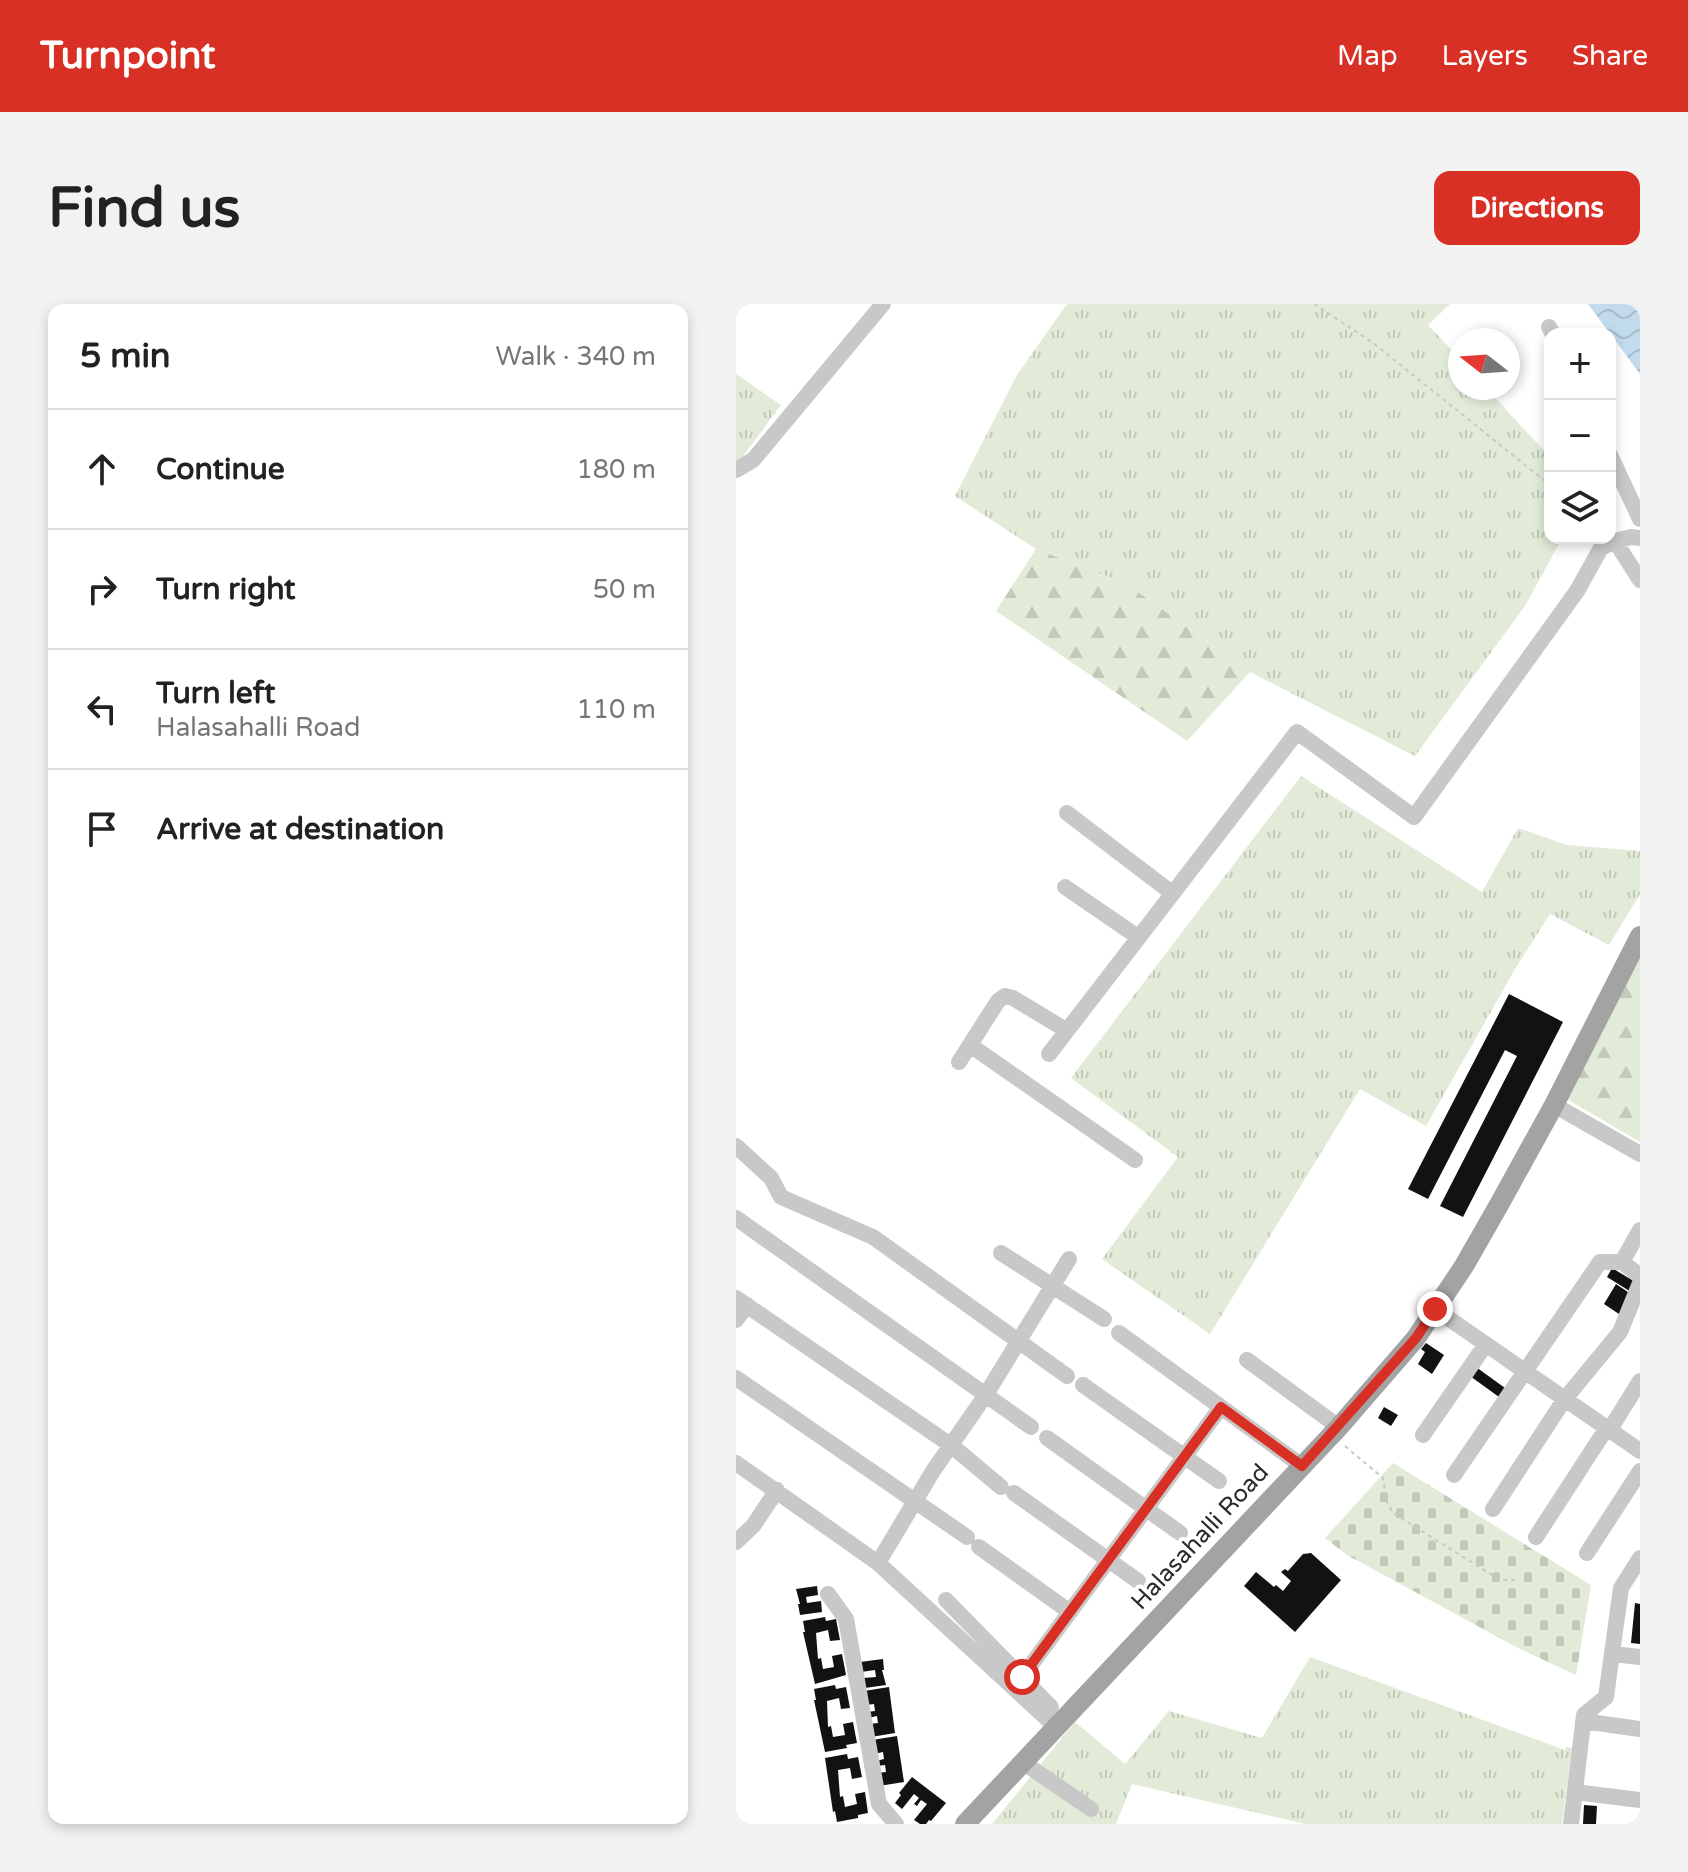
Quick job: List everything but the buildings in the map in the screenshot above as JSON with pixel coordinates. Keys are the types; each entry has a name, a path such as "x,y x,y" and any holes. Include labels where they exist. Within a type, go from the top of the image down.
{"main road":[{"name":"Halasahalli Road","path":"965,1824 1024,1763 1054,1717 1336,1431 1416,1338 1464,1266 1554,1105 1640,936"}],"street":[{"path":"736,470 753,460 883,304"},
{"path":"1616,468 1640,519"},
{"path":"1616,541 1640,538"},
{"path":"1616,543 1640,580"},
{"path":"1049,1054 1297,732 1414,817 1577,591 1601,548 1609,544"},
{"path":"1067,813 1172,893"},
{"path":"1065,887 1138,937"},
{"path":"959,1062 998,1001 1005,996 1066,1030"},
{"path":"970,1045 1135,1160"},
{"path":"1554,1105 1640,1154"},
{"path":"736,1146 771,1178 781,1197 873,1237 1067,1376"},
{"path":"736,1218 1031,1427"},
{"path":"1622,1262 1640,1230"},
{"path":"1001,1253 1104,1319"},
{"path":"878,1563 1069,1259"},
{"path":"1454,1475 1600,1262 1622,1262 1640,1276"},
{"path":"1493,1509 1564,1400 1620,1332 1640,1283"},
{"path":"736,1320 741,1302 952,1446 1007,1490 1138,1581"},
{"path":"1435,1309 1640,1451"},
{"path":"1119,1333 1302,1466"},
{"path":"1423,1435 1486,1344"},
{"path":"1247,1360 1336,1431"},
{"path":"736,1378 1070,1612"},
{"path":"1536,1537 1640,1381"},
{"path":"1083,1385 1219,1481"},
{"path":"1022,1677 1221,1407"},
{"path":"1047,1438 1180,1533"},
{"path":"736,1463 878,1563 1054,1717"},
{"path":"1587,1553 1640,1471"},
{"path":"736,1542 753,1526 777,1490"},
{"path":"1571,1824 1584,1715 1606,1697 1621,1588 1640,1558"},
{"path":"828,1594 846,1619 879,1804 896,1824"},
{"path":"946,1600 1022,1677 1054,1717"},
{"path":"1613,1654 1640,1657"},
{"path":"1583,1721 1640,1729"},
{"path":"1024,1763 1091,1809"},
{"path":"1575,1792 1640,1800"}],"path":[{"path":"1314,304 1372,342 1544,480"},
{"path":"1336,1431 1383,1478 1387,1502 1393,1513 1500,1580 1516,1580"}],"green space":[{"path":"1067,304 1450,304 1428,325 1448,346 1448,400 1497,400 1544,451 1544,544 1559,544 1525,606 1415,756 1250,672 1127,584 1036,549 955,496 1017,375"},
{"path":"736,374 781,405 736,466"},
{"path":"1036,549 1127,584 1250,672 1187,741 996,611"},
{"path":"1301,776 1482,892 1518,828 1567,845 1640,851 1640,894 1609,945 1550,914 1515,969 1426,1126 1360,1089 1210,1334 1102,1259 1178,1157 1071,1078"},
{"path":"1640,948 1640,1142 1562,1096"},
{"path":"1393,1463 1591,1585 1576,1675 1518,1648 1347,1555 1325,1538"},
{"path":"1310,1657 1565,1750 1566,1747 1572,1748 1562,1824 1306,1824 1132,1784 1116,1824 992,1824 1075,1722 1125,1764 1169,1711 1262,1738"}],"water":[{"path":"1588,304 1640,304 1640,374 1616,342 1616,328 1606,328"}],"route":[{"path":"1022,1677 1221,1407 1302,1466 1416,1338 1435,1309"}]}
